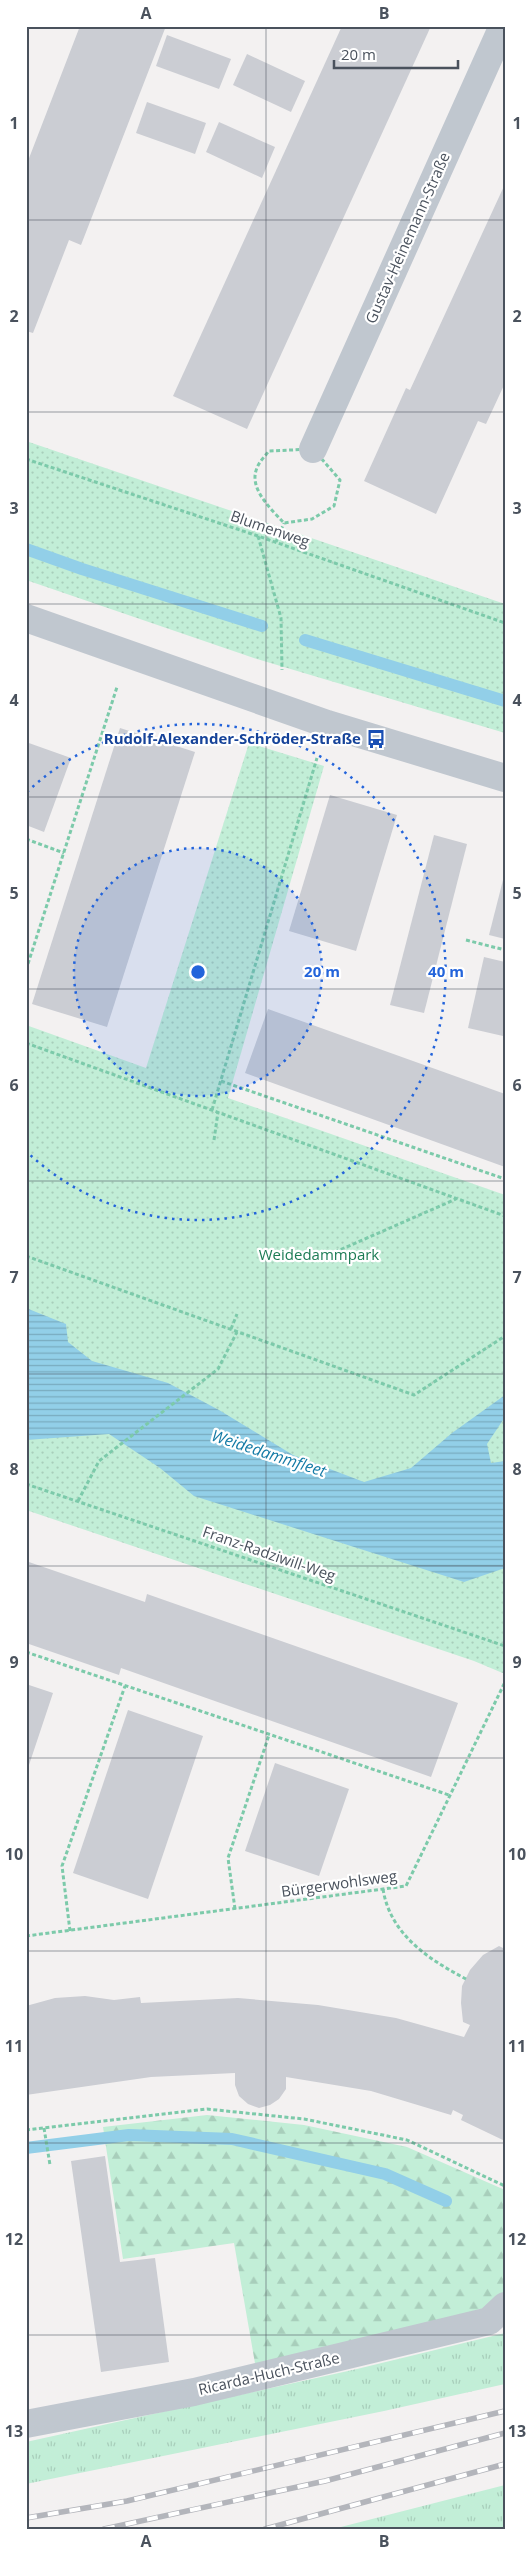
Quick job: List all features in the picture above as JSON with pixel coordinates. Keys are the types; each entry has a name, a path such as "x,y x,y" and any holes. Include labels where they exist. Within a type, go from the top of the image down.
{"street":[{"name":"Gustav-Heinemann-Straße","path":"313,449 503,26"},
{"path":"26,618 327,724 505,778"},
{"name":"Ricarda-Huch-Straße","path":"26,2424 194,2392 488,2321 505,2306"}],"path":[{"path":"313,449 340,480 334,506 312,519 284,522 266,505 257,487 256,468 269,451 313,449"},
{"name":"Blumenweg","path":"26,459 276,542 505,624"},
{"path":"276,542 284,522"},
{"path":"258,536 281,618 282,708"},
{"path":"26,970 128,653"},
{"path":"212,1110 327,724"},
{"path":"26,840 64,853"},
{"path":"466,940 505,950"},
{"path":"26,1043 505,1216"},
{"path":"221,1081 505,1179"},
{"path":"214,1140 218,1112"},
{"path":"317,1260 457,1199"},
{"path":"26,1256 414,1395 505,1336"},
{"path":"231,1329 237,1314"},
{"path":"78,1500 99,1461 218,1369 237,1332"},
{"name":"Franz-Radziwill-Weg","path":"26,1484 78,1500 505,1646"},
{"path":"26,1652 449,1795"},
{"name":"Bürgerwohlsweg","path":"26,1936 406,1886 505,1682"},
{"path":"70,1931 62,1866 125,1686"},
{"path":"235,1909 228,1858 269,1735"},
{"path":"383,1890 385,1904 392,1920 407,1938 439,1965 466,1979"},
{"path":"26,2130 207,2109 304,2119 407,2140 505,2186"},
{"path":"44,2128 50,2165"}],"green space":[{"path":"26,441 505,604 505,733 257,659 26,580"},
{"name":"Weidedammpark","path":"249,743 324,766 228,1098 505,1195 505,1674 474,1661 26,1510 26,1025 146,1068"},
{"path":"207,2115 304,2125 407,2147 505,2190 505,2297 496,2305 256,2369 234,2243 123,2259 103,2127"},
{"path":"505,2333 505,2384 384,2411 26,2484 26,2442 357,2369"},
{"path":"505,2485 505,2529 333,2529"}],"water":[{"name":"Weidedammfleet","path":"26,1308 66,1324 68,1342 92,1361 168,1383 219,1410 293,1455 364,1482 411,1468 452,1433 505,1395 505,1417 487,1444 491,1463 505,1461 505,1568 464,1582 194,1496 160,1468 109,1434 26,1440"}],"building":[{"path":"80,26 166,26 81,245 69,240 33,333 26,331 26,166"},
{"path":"342,26 431,26 247,429 173,396"},
{"path":"167,35 231,59 219,89 156,66"},
{"path":"247,54 305,81 291,112 233,85"},
{"path":"147,102 206,123 195,154 136,133"},
{"path":"219,122 275,147 262,178 206,152"},
{"path":"505,184 505,383 486,424 478,421 436,514 364,481 406,388 410,390"},
{"path":"120,728 195,752 107,1027 32,1004"},
{"path":"26,742 71,758 44,832 26,825"},
{"path":"330,795 397,815 356,951 289,931"},
{"path":"434,835 467,844 424,1013 390,1005"},
{"path":"505,876 505,939 489,935"},
{"path":"484,957 505,962 503,1036 468,1028"},
{"path":"268,1009 505,1094 505,1167 245,1073"},
{"path":"26,1561 145,1602 147,1594 458,1703 431,1777 121,1668 119,1675 26,1643"},
{"path":"26,1684 53,1693 27,1771 26,1770"},
{"path":"128,1710 203,1736 148,1899 73,1873"},
{"path":"275,1763 349,1789 319,1876 245,1851"},
{"path":"499,1946 505,1949 505,2141 461,2120 463,2115 453,2110 451,2115 371,2091 286,2077 286,2089 279,2099 270,2105 259,2108 248,2104 239,2096 235,2085 235,2073 151,2077 26,2095 26,2006 55,1998 85,1996 114,2000 140,1997 141,2003 238,1998 318,2005 396,2018 464,2037 470,2025 463,2022 462,1986 470,1970 483,1955"},
{"path":"105,2156 120,2262 155,2258 169,2362 101,2372 71,2161"}],"waterway":[{"path":"26,549 82,569 262,626"},
{"path":"305,640 505,701"},
{"path":"26,2148 129,2135 232,2139 385,2174 446,2201"}],"railway":[{"path":"26,2518 127,2501 505,2411"},
{"path":"104,2529 325,2481 505,2433"},
{"path":"265,2529 505,2464"}],"place":[{"name":"Rudolf-Alexander-Schröder-Straße","path":"376,739"}]}
